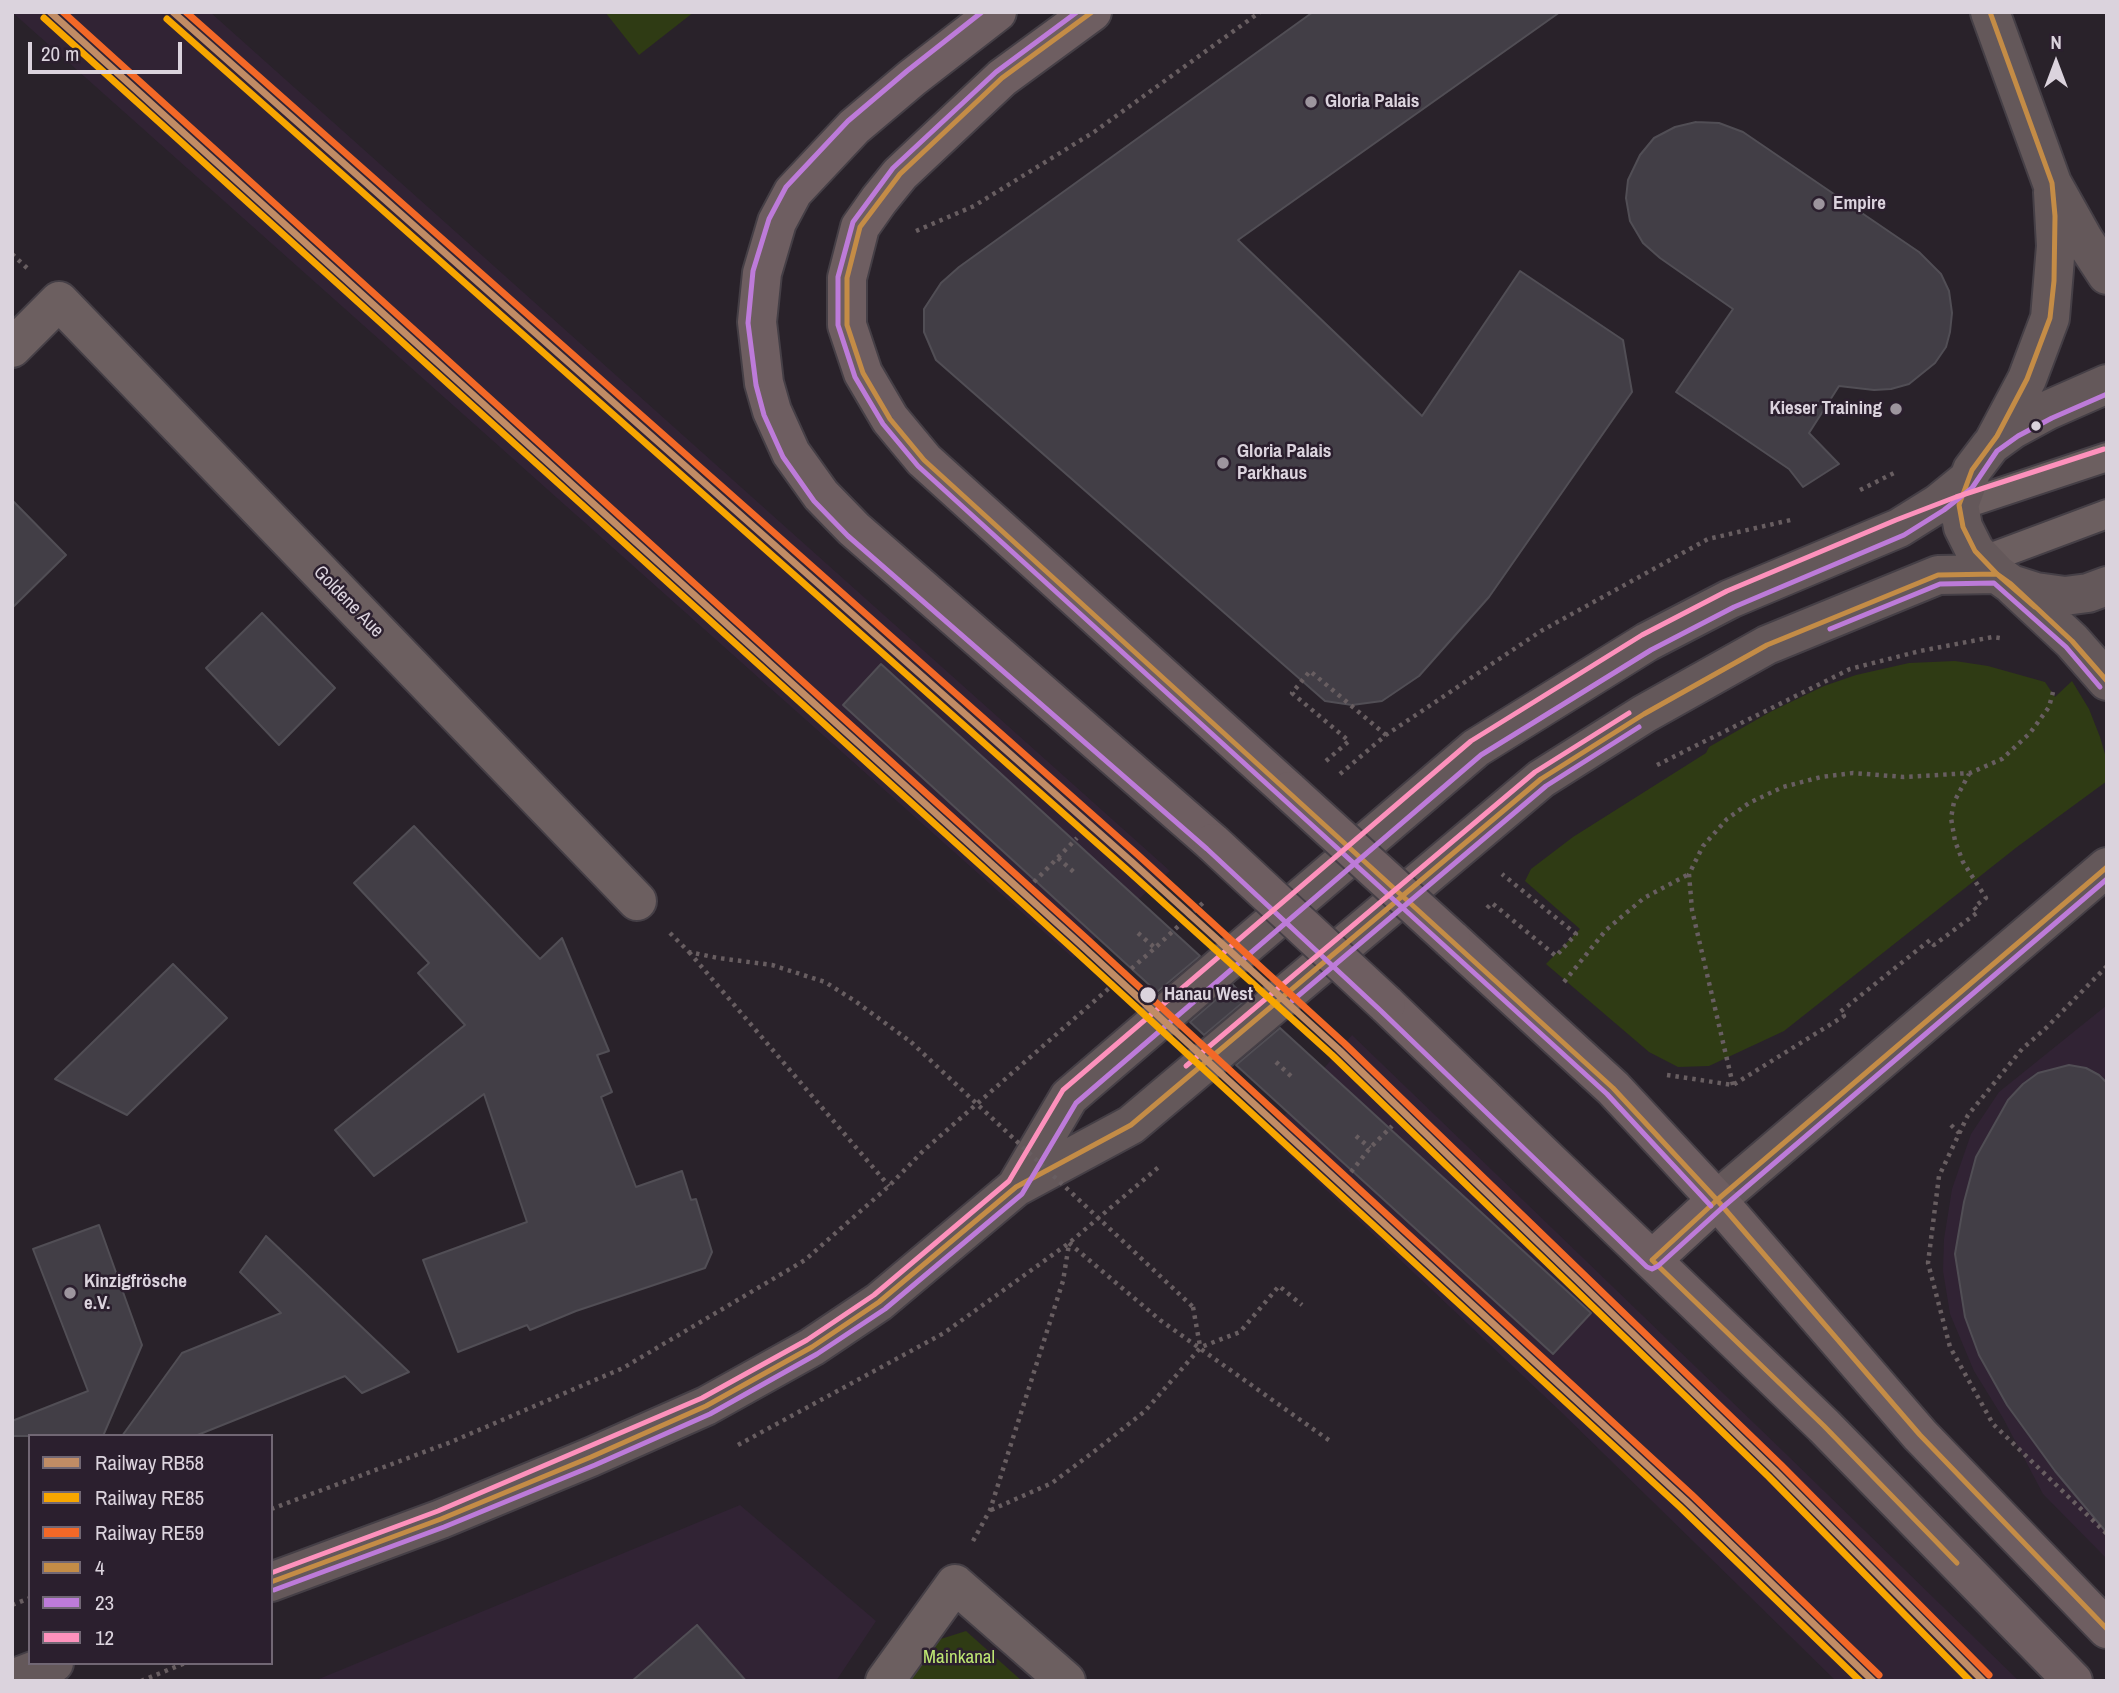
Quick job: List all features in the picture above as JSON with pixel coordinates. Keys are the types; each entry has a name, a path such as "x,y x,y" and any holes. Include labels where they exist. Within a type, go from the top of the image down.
{"main road":[{"path":"998,12 922,70 854,127 793,192 777,222 762,273 757,322 764,383 772,411 791,453 821,495 854,529 1213,844 1386,1004 1824,1426 2073,1681"},
{"path":"1092,12 1002,78 900,174 860,227 847,278 847,324 863,373 890,419 924,460 1613,1088 1717,1200 1920,1434 2107,1629"},
{"path":"1990,12 2052,183 2107,275"},
{"path":"2052,183 2056,246 2050,318 2027,379 1963,493 1963,527 1975,551 2072,641 2107,681"},
{"path":"1991,446 2013,429 2048,410 2107,384"},
{"path":"1016,1187 1069,1097 1476,748 1647,642 1730,599 1899,528 1940,503 1963,493"},
{"path":"273,1581 441,1519 706,1406 812,1347 879,1301 1016,1187 1130,1125 1541,779 1644,714 1768,645 1938,575 1997,573 2036,592 2065,596 2088,593 2107,586"},
{"path":"1652,1259 1717,1200 2107,867"},
{"path":"12,1679 49,1665"}],"street":[{"name":"Goldene Aue","path":"12,348 59,301 637,901"},
{"path":"885,1681 955,1584 1066,1681"}],"lane":[{"path":"1963,493 2107,457"},
{"path":"1997,573 2107,514"}],"path":[{"path":"910,234 974,206 1094,132 1260,12"},
{"path":"1852,495 1898,470"},
{"path":"1332,782 1386,734 1541,631 1708,539 1805,516"},
{"path":"1651,768 1850,669 1920,651 1993,637 2004,638"},
{"path":"1324,763 1349,741 1292,692 1310,671 1386,734"},
{"path":"1970,773 1954,802 1951,818 1955,841 1963,862 1986,898 1974,907 1978,912 1934,945 1930,940 1840,1012 1843,1016 1733,1085 1692,909 1689,874 1703,846 1727,819 1749,803 1783,787 1821,777 1853,773 1904,777 1970,773 2002,759 2031,733 2049,707 2054,688"},
{"path":"1034,882 1077,838"},
{"path":"1058,858 1076,874"},
{"path":"1499,871 1576,934 1556,956 1505,913"},
{"path":"1557,990 1606,930 1644,898 1689,874"},
{"path":"273,1508 451,1442 623,1368 805,1259 1214,893"},
{"path":"637,901 689,952 888,1186"},
{"path":"1138,933 1155,948"},
{"path":"689,952 772,965 825,982 911,1042 1193,1307 1201,1347"},
{"path":"2107,966 2046,1028 2022,1048 1968,1115 1940,1176 1928,1263 1950,1347 1993,1424 2107,1534"},
{"path":"1276,1062 1294,1079"},
{"path":"1951,1125 1959,1133"},
{"path":"1351,1172 1392,1126"},
{"path":"1356,1136 1370,1148"},
{"path":"1302,1305 1279,1286 1240,1332 1201,1347 1145,1411 1100,1447 1052,1483 990,1510 1063,1281 1069,1243 1160,1320 1201,1347 1330,1441"},
{"path":"141,1681 180,1665"}],"shaded area":[{"path":"12,12 210,12 1170,871 1073,958"},
{"path":"2107,1005 2107,1559 2043,1494 2003,1418 1974,1371 1950,1314 1943,1271 1944,1239 1952,1189 1971,1134 1999,1092"},
{"path":"1352,1035 2019,1681 1836,1681 1558,1409 1268,1135"},
{"path":"740,1505 876,1621 836,1681 314,1681"}],"green space":[{"path":"605,12 694,12 639,55"},
{"path":"1955,661 1988,666 2045,682 2055,697 2072,681 2089,709 2100,737 2107,761 2107,781 2017,847 1784,1031 1709,1066 1678,1067 1649,1052 1546,964 1580,929 1525,881 1531,869 1573,837 1706,753 1709,747 1770,712 1824,686 1856,675 1909,663"},
{"name":"Mainkanal","path":"966,1631 1022,1681 900,1681 925,1644"}],"building":[{"path":"1313,12 1560,12 1238,240 1422,416 1520,271 1623,340 1632,392 1489,597 1419,676 1382,701 1352,705 1325,701 936,360 924,332 924,309 941,283 959,267"},
{"path":"1696,122 1719,123 1743,132 1919,252 1941,274 1949,291 1952,313 1950,332 1946,347 1935,363 1909,384 1891,389 1839,386 1809,433 1839,464 1803,487 1789,469 1676,392 1733,309 1643,243 1630,221 1626,198 1628,180 1640,155 1654,138 1675,127"},
{"path":"12,500 66,555 12,608"},
{"path":"262,613 335,688 279,745 206,668"},
{"path":"881,664 1200,956 1157,992 843,705"},
{"path":"414,826 540,959 562,938 609,1051 597,1055 612,1092 601,1097 636,1187 682,1171 691,1200 696,1199 712,1252 705,1268 576,1311 530,1330 527,1325 458,1352 423,1260 527,1222 484,1094 374,1176 335,1130 465,1025 418,973 429,963 354,883"},
{"path":"173,964 227,1018 127,1115 55,1079"},
{"path":"1233,985 1247,999 1204,1035 1190,1022"},
{"path":"1280,1028 1591,1313 1553,1354 1236,1065"},
{"path":"2069,1065 2086,1068 2107,1083 2107,1533 2055,1471 2007,1405 1979,1355 1965,1317 1955,1254 1964,1202 1976,1157 2008,1100 2038,1073"},
{"path":"99,1225 142,1345 104,1434 12,1436 12,1421 88,1391 33,1249"},
{"path":"266,1236 409,1372 362,1393 345,1376 200,1434 123,1434 182,1353 281,1313 240,1272"},
{"path":"697,1625 746,1681 632,1681"}],"rail line":[{"name":"RB58","path":"50,12 1080,944 1686,1501 1873,1681"},
{"name":"RE59","path":"63,12 1086,938 1692,1495 1879,1675"},
{"name":"RB58","path":"173,12 1132,862 1338,1049 1775,1471 1983,1681"},
{"name":"RE59","path":"186,12 1138,855 1344,1043 1781,1465 1989,1675"},
{"name":"RE85","path":"44,18 1074,950 1680,1507 1860,1681"},
{"name":"RE85","path":"167,19 1126,869 1332,1055 1769,1477 1970,1681"}],"transit line":[{"name":"23","path":"982,12 848,121 786,187 769,219 753,271 748,323 756,385 764,415 783,457 814,501 848,536 1207,849 1380,1010 1647,1267 1652,1269 1658,1266 1723,1207 2107,879"},
{"name":"23","path":"1077,12 996,72 893,168 853,222 838,277 838,325 855,377 883,424 918,466 1607,1094 1711,1206"},
{"name":"4","path":"1092,12 1002,78 900,174 860,227 847,278 847,325 863,373 890,419 924,460 1613,1088 1717,1200 1920,1435 2107,1629"},
{"name":"4","path":"1990,12 2052,183 2055,216 2054,281 2050,318 2027,379 1997,436 1972,470 1959,505 1963,527 1975,551 2035,607"},
{"name":"23","path":"274,1590 444,1527 595,1465 710,1414 817,1354 885,1309 1022,1194 1076,1103 1481,755 1651,650 1734,607 1904,535 1944,510 1972,488 1997,451 2018,436 2107,394"},
{"name":"12","path":"273,1572 438,1511 702,1398 807,1340 874,1295 1009,1181 1063,1090 1471,741 1642,635 1727,591 1896,520 1956,497 2104,449"},
{"name":"4","path":"273,1581 441,1519 591,1457 706,1406 812,1347 879,1302 1016,1187 1131,1125 1541,779 1644,714 1767,645 1938,575 1997,574 2072,641 2107,681"},
{"name":"23","path":"1830,629 1940,584 1994,583 2066,647 2100,687"},
{"name":"12","path":"1186,1066 1535,772 1629,713"},
{"name":"23","path":"1292,1001 1546,786 1639,727"},
{"name":"4","path":"1652,1260 1717,1200 2107,867"},
{"name":"4","path":"1652,1260 1824,1426 1957,1563"}],"place":[{"name":"Gloria Palais","path":"1311,102"},
{"name":"Empire","path":"1819,204"},
{"name":"Kieser Training","path":"1896,409"},
{"name":"Gloria Palais Parkhaus","path":"1223,463"},
{"name":"Hanau West","path":"1148,995"},
{"name":"Kinzigfrösche e.V.","path":"70,1293"}]}
